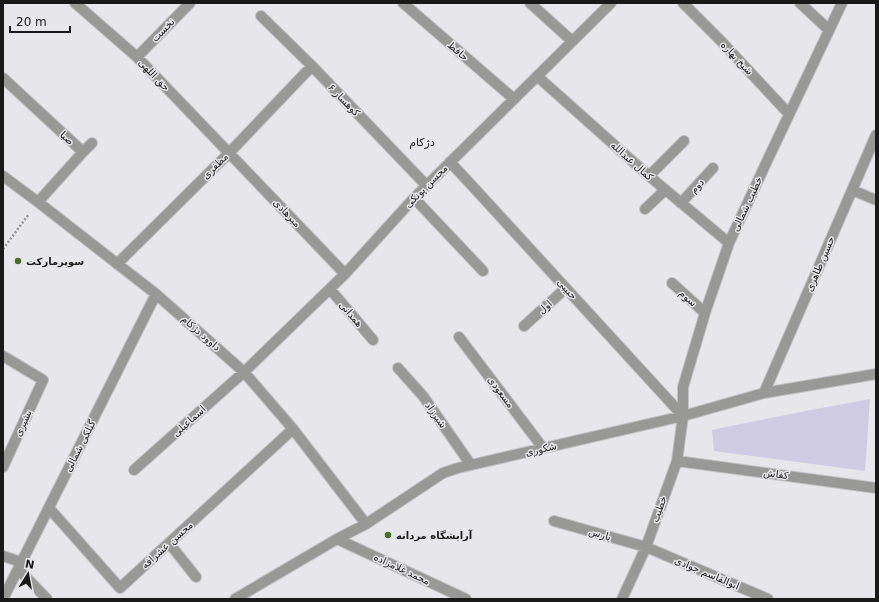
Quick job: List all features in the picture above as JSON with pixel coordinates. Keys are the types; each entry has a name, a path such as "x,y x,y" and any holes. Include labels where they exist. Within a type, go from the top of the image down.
{"street":[{"name":"حق اللهی","path":"75,3 137,57 229,153"},
{"name":"نخست","path":"137,57 190,3"},
{"name":"حافظ","path":"403,3 514,99"},
{"path":"530,3 572,41"},
{"name":"محسن پونکی","path":"244,372 345,274 426,185 611,3"},
{"name":"شیخ بهاره","path":"683,3 790,114"},
{"path":"800,3 829,30"},
{"name":"خطیب شمالی","path":"683,416 683,387 705,313 729,243 842,3"},
{"name":"کوهسار ۶","path":"261,16 312,66 426,185"},
{"name":"مظفری","path":"116,264 229,153 312,66"},
{"name":"کمال عبدالله","path":"537,76 649,176 729,243"},
{"name":"صبا","path":"3,78 83,152 38,202"},
{"name":"حسین طاهری","path":"764,392 876,135"},
{"path":"649,176 684,141"},
{"path":"83,152 92,143"},
{"name":"میرهادی","path":"229,153 345,274"},
{"name":"حبیبی","path":"450,162 683,416"},
{"name":"دوم","path":"681,203 713,168"},
{"name":"داوود دژکام","path":"3,176 156,294 244,372 293,429 366,524"},
{"path":"645,209 666,190"},
{"path":"852,190 876,200"},
{"path":"414,198 483,272"},
{"name":"سوم","path":"672,283 705,313"},
{"name":"اول","path":"524,326 566,288"},
{"name":"همدانی","path":"330,289 373,340"},
{"name":"گيلکی شمالی","path":"3,599 156,294"},
{"name":"مسعودی","path":"459,336 543,448"},
{"name":"بشیری","path":"3,356 42,380 3,467"},
{"name":"شیرزاد","path":"398,368 423,396 470,465"},
{"name":"اسماعیلی","path":"134,470 244,372"},
{"name":"شکوری","path":"235,599 337,539 366,524 443,473 470,465 683,416 764,392 876,374"},
{"name":"خطیب","path":"622,599 646,547 677,461 683,416"},
{"name":"محسن عشرافه","path":"49,508 120,588 293,429"},
{"name":"کفاش","path":"677,461 876,488"},
{"name":"پارس","path":"554,521 646,547"},
{"name":"محمد غلامزاده","path":"337,539 466,599"},
{"path":"169,544 196,577"},
{"name":"ابوالقاسم جوادی","path":"646,547 766,599"},
{"path":"3,556 20,566 47,599"}],"path":[{"path":"3,249 38,202"}],"shaded area":[{"path":"870,399 865,471 714,451 712,430"}],"place":[{"name":"سوپرمارکت","path":"18,261"},
{"name":"آرایشگاه مردانه","path":"388,535"}],"district":[{"name":"دژکام","path":"422,142"}]}
